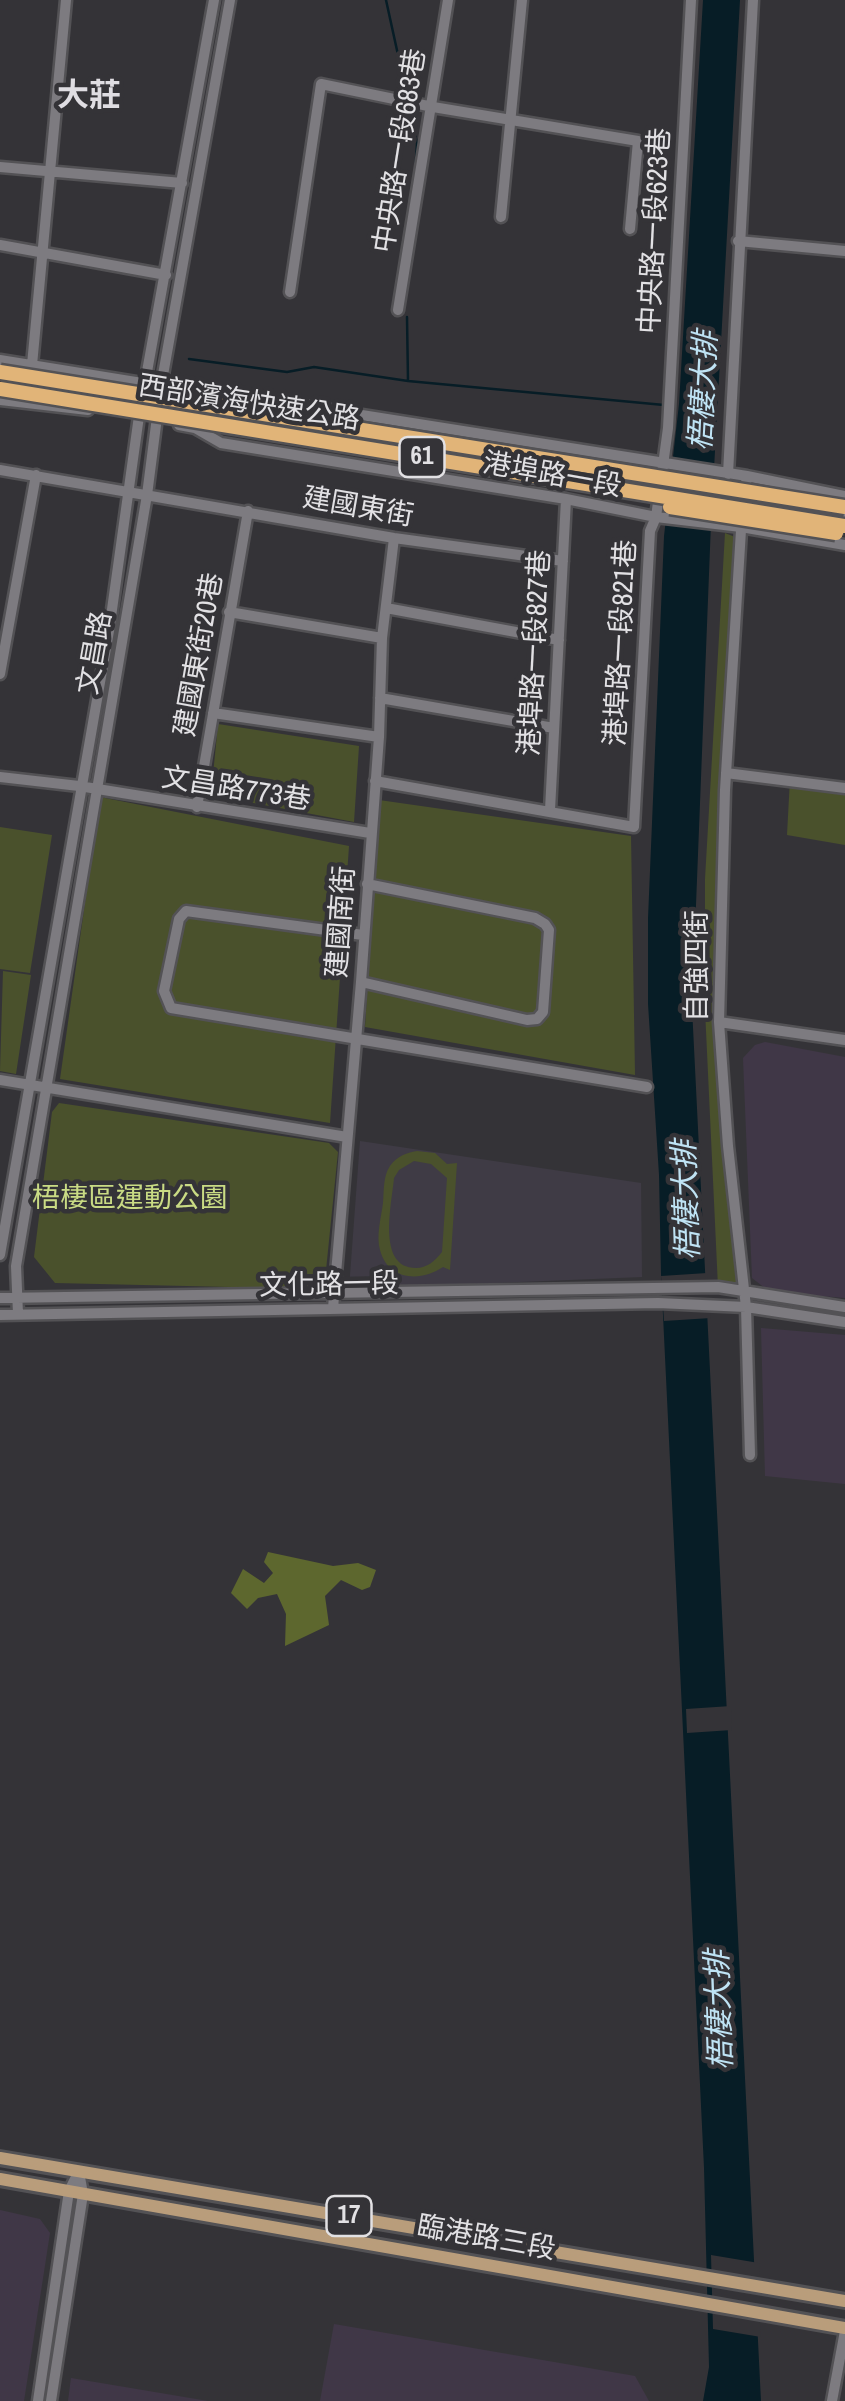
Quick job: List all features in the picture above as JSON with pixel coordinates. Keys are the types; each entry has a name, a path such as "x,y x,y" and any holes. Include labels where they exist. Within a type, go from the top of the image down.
{"highway":[{"name":"西部濱海快速公路","path":"0,372 845,501"},
{"name":"西部濱海快速公路","path":"0,389 845,526"},
{"path":"214,395 845,501"},
{"path":"196,428 845,534"}],"main road":[{"name":"臨港路三段","path":"0,2158 845,2301"},
{"name":"臨港路三段","path":"0,2179 845,2330"}],"street":[{"path":"32,365 66,0"},
{"name":"文昌路","path":"0,1255 109,631 139,416 214,0"},
{"name":"文昌路","path":"18,1314 16,1266 147,494 161,386 230,0"},
{"name":"中央路一段683巷","path":"398,310 448,0"},
{"path":"502,217 522,0"},
{"name":"中央路一段623巷","path":"665,463 691,0"},
{"path":"728,474 752,0"},
{"path":"290,292 321,84 638,142 630,229"},
{"path":"0,167 111,180 182,183"},
{"path":"738,241 845,252"},
{"path":"0,245 166,275"},
{"name":"港埠路一段","path":"0,360 746,476 845,501"},
{"name":"港埠路一段","path":"214,395 296,427"},
{"name":"港埠路一段","path":"0,400 139,416 196,428 234,424 296,427 845,516"},
{"name":"港埠路一段","path":"196,428 221,443 845,545"},
{"name":"港埠路一段821巷","path":"550,810 634,826 650,531 665,463"},
{"name":"建國東街","path":"0,470 394,538 563,561"},
{"path":"0,674 36,474"},
{"name":"自強四街","path":"746,476 726,772 719,1022 746,1307 750,1455"},
{"name":"港埠路一段827巷","path":"550,810 566,499"},
{"name":"建國東街20巷","path":"197,808 248,511"},
{"name":"建國南街","path":"334,1308 361,982 382,638 394,538"},
{"path":"386,608 559,640"},
{"path":"230,612 382,638"},
{"path":"380,698 554,728"},
{"path":"212,713 378,737"},
{"path":"726,772 845,788"},
{"name":"文昌路773巷","path":"0,778 79,786 370,833"},
{"path":"375,781 550,810"},
{"path":"361,982 527,1020 543,1012 549,930 546,924 535,918 368,884"},
{"path":"364,936 186,911 179,919 164,991 171,1008 647,1087"},
{"path":"719,1022 845,1040"},
{"path":"0,1080 348,1137"},
{"name":"文化路一段","path":"0,1298 718,1287 845,1307"},
{"name":"文化路一段","path":"0,1315 658,1303 718,1304 845,1322"},
{"path":"51,2401 79,2171"},
{"path":"38,2401 76,2192"},
{"path":"832,2401 845,2330"}],"shaded area":[{"path":"765,1042 845,1057 845,1298 770,1292 752,1278 743,1058 755,1045"},
{"path":"360,1141 641,1183 642,1277 349,1289"},
{"path":"761,1328 845,1335 845,1484 765,1476"},
{"path":"0,2210 40,2219 50,2233 24,2401 0,2401"},
{"path":"334,2324 635,2376 649,2401 320,2401"},
{"path":"71,2378 208,2401 68,2401"}],"green space":[{"path":"725,533 740,539 720,1007 738,1282 718,1287 705,1009 705,879"},
{"path":"218,724 359,746 354,822 211,795"},
{"path":"790,779 845,789 845,845 787,835"},
{"path":"100,797 349,846 330,1123 60,1079"},
{"path":"379,800 631,836 635,1075 365,1027"},
{"path":"0,827 52,835 30,973 0,969"},
{"path":"3,971 31,975 16,1074 0,1071"},
{"name":"梧棲區運動公園","path":"59,1103 329,1143 338,1152 325,1280 318,1289 55,1283 34,1257 52,1112"},
{"path":"417,1151 435,1153 447,1164 457,1163 450,1270 443,1267 425,1275 406,1276 390,1268 378,1239 388,1170 399,1157","holes":["414,1161 431,1164 447,1178 442,1252 431,1263 416,1268 403,1265 391,1246 394,1178"]},
{"path":"268,1552 333,1566 358,1563 376,1570 370,1587 362,1590 341,1580 325,1596 329,1625 285,1646 286,1614 277,1594 258,1598 247,1609 231,1593 243,1569 264,1583 273,1573 264,1562"}],"water":[{"name":"梧棲大排","path":"703,0 740,0 711,523 692,1007 761,2401 703,2401 709,2367 704,2168 648,1004 664,536 679,404"}],"pier":[{"path":"707,1273 711,1318 664,1321 661,1276"},
{"path":"731,1706 732,1730 687,1733 686,1709"},
{"path":"711,2255 759,2263 761,2337 713,2329"}],"waterway":[{"path":"386,0 407,96"},
{"path":"409,104 417,144 415,175"},
{"path":"666,371 672,238"},
{"path":"407,317 408,381"},
{"path":"189,359 287,372 314,367 408,381 664,405"}],"district":[{"name":"大莊","path":"89,97"}]}
